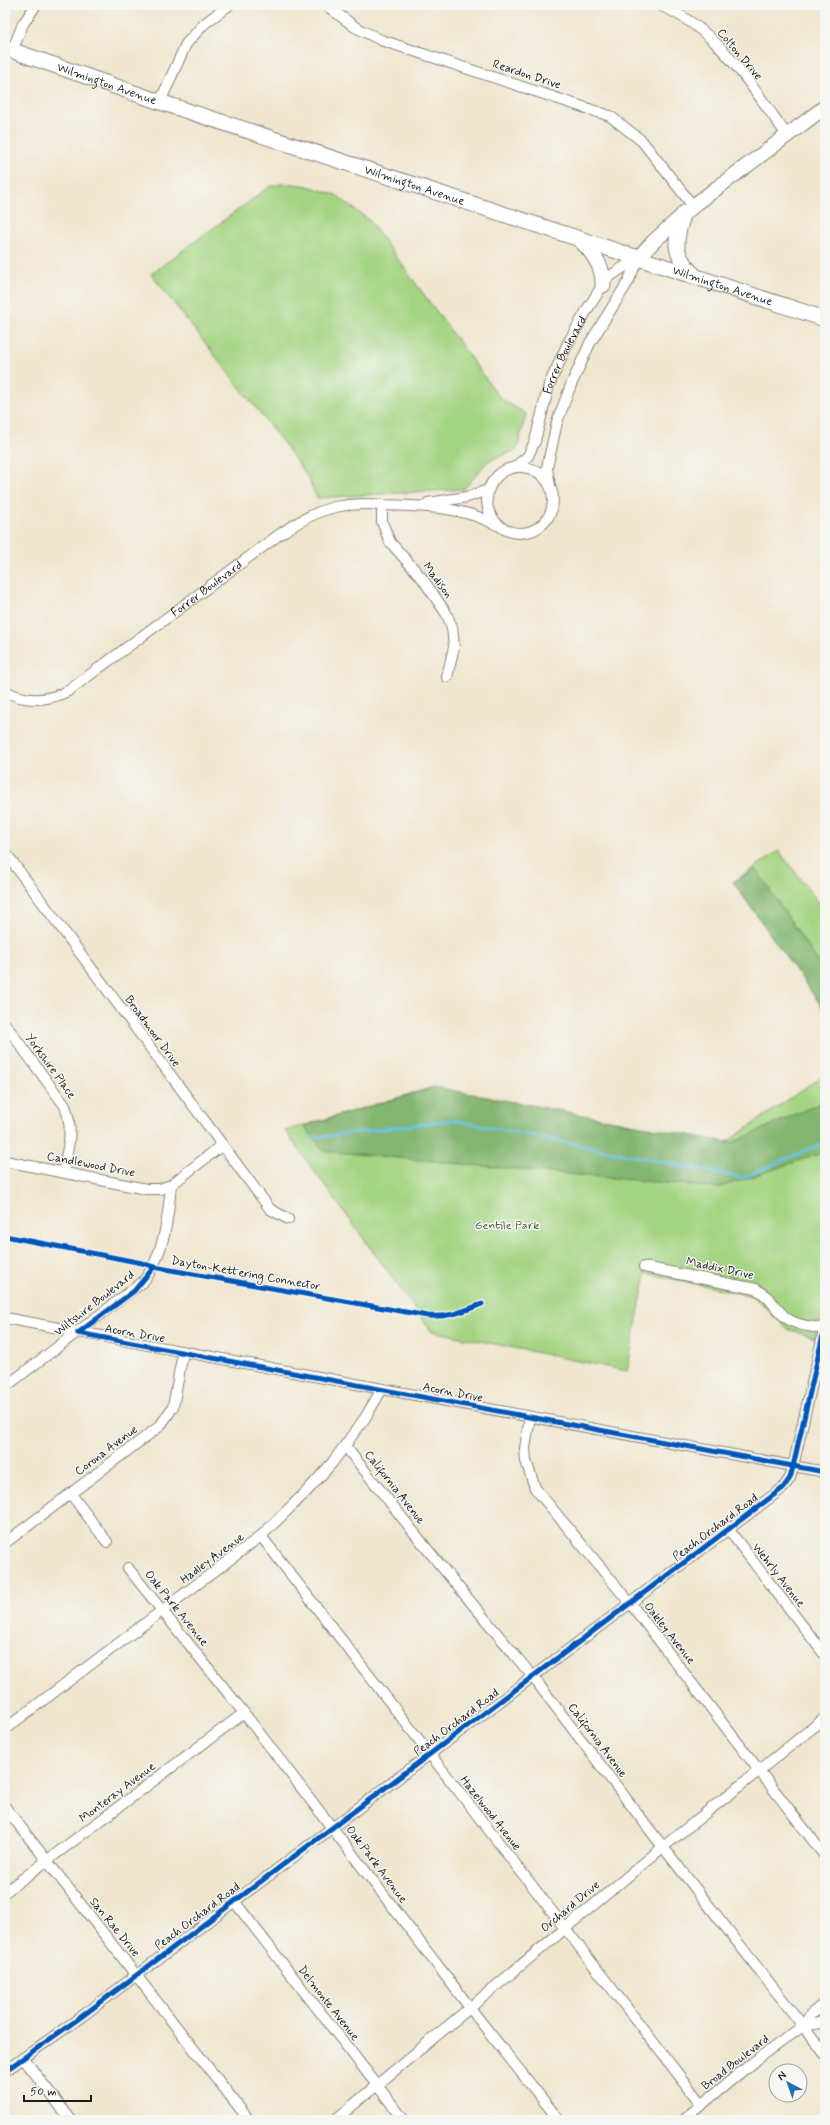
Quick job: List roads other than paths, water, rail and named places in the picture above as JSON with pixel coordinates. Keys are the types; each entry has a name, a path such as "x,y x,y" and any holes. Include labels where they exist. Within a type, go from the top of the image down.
{"main road":[{"name":"Wilmington Avenue","path":"9,49 160,102 825,319"},
{"path":"688,210 677,234 676,246 680,258 696,276"},
{"path":"578,239 596,258 602,273 603,285"}],"street":[{"path":"9,49 36,5"},
{"path":"160,102 179,56 186,44 204,24 230,5"},
{"name":"Reardon Drive","path":"326,5 355,27 381,40 610,116 642,141 688,210"},
{"name":"Colton Drive","path":"659,5 689,19 712,38 735,65 787,135"},
{"name":"Forrer Boulevard","path":"5,692 22,699 32,700 51,698 64,693 292,525 309,516 334,507 368,503 382,505 420,505 467,497 488,490 493,480 502,472 515,467 528,456 535,441 549,385 568,344 607,278 638,258 688,210 825,107"},
{"name":"Forrer Boulevard","path":"420,505 478,515 514,534 526,533 541,526 548,518 553,507 553,497 547,468 557,422 590,342 628,282 638,258"},
{"path":"515,467 526,468 537,472 550,486"},
{"path":"488,490 486,504 490,516 497,525"},
{"name":"Madison","path":"382,505 382,522 390,542 422,578 446,613 452,627 454,647 447,677"},
{"name":"Broadmoor Drive","path":"5,852 221,1146 270,1209 288,1219"},
{"name":"Yorkshire Place","path":"5,1024 65,1106 69,1117 71,1138 63,1172"},
{"path":"171,1185 221,1146"},
{"name":"Candlewood Drive","path":"5,1161 150,1190 160,1189 171,1185"},
{"name":"Wiltshire Boulevard","path":"5,1387 134,1291 153,1270 160,1250 171,1185"},
{"name":"Maddix Drive","path":"644,1267 756,1289 769,1296 783,1316 797,1324 825,1328"},
{"name":"Acorn Drive","path":"5,1318 78,1333 825,1472"},
{"name":"Peach Orchard Road","path":"5,2071 136,1975 783,1488 790,1478 825,1328"},
{"name":"Corona Avenue","path":"5,1543 160,1426 167,1418 175,1400 183,1352"},
{"name":"Hadley Avenue","path":"5,1729 261,1536 307,1491 345,1446 382,1389"},
{"name":"Oakley Avenue","path":"530,1417 526,1434 526,1462 535,1488 630,1603 825,1856"},
{"name":"California Avenue","path":"345,1446 436,1560 533,1677 662,1847 825,2054"},
{"path":"71,1494 107,1542"},
{"name":"Wehrly Avenue","path":"728,1529 825,1655"},
{"name":"Hazelwood Avenue","path":"261,1536 702,2105"},
{"name":"Oak Park Avenue","path":"128,1568 244,1713 333,1827 470,2008 559,2120"},
{"name":"Monteray Avenue","path":"5,1892 244,1713"},
{"name":"Orchard Drive","path":"335,2120 470,2008 564,1927 825,1718"},
{"name":"San Rae Drive","path":"5,1807 249,2120"},
{"name":"Delmonte Avenue","path":"234,1901 376,2086 404,2120"},
{"name":"Broad Boulevard","path":"687,2119 752,2063 803,2026 811,2014 825,2003"},
{"name":"Broad Boulevard","path":"803,2026 819,2023 825,2018"},
{"path":"23,2058 71,2120"}],"waterway":[{"path":"312,1138 454,1120 742,1178 825,1142"}],"park label":[{"name":"Gentile Park","path":"507,1225"}]}
